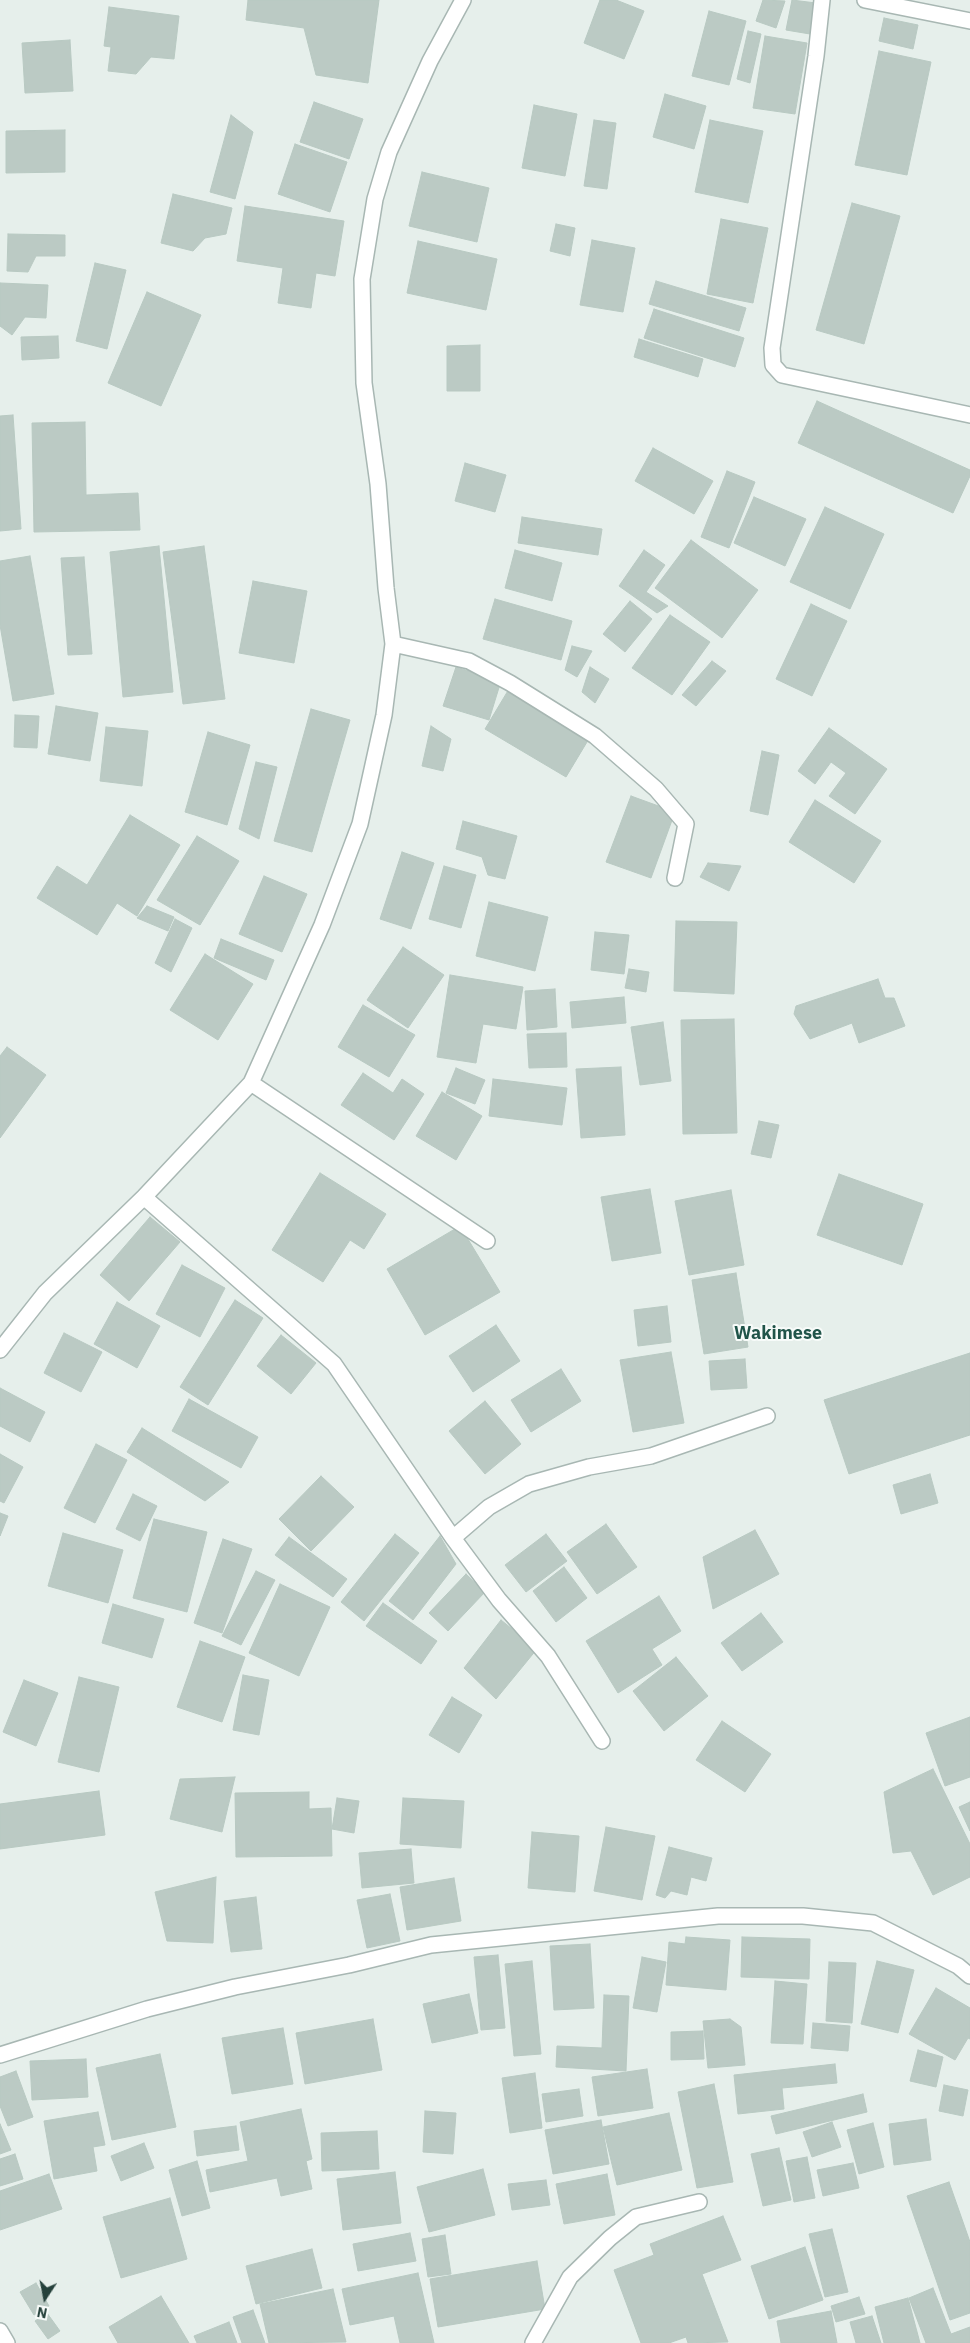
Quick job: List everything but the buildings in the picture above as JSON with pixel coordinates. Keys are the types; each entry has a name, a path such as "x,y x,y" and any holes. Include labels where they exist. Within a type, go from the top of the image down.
{"street":[{"path":"0,1350 45,1293 144,1197 251,1083 322,925 360,824 384,715 393,644 386,588 378,484 364,383 362,279 375,199 389,152 430,61 463,0"},
{"path":"822,0 816,56 772,348 773,365 782,375 970,415"},
{"path":"865,0 970,21"},
{"path":"393,644 469,661 510,683 595,736 656,789 686,824 675,878"},
{"path":"251,1083 487,1242"},
{"path":"144,1197 334,1364 453,1538 499,1600 548,1656 602,1741"},
{"path":"453,1538 489,1507 529,1484 589,1467 651,1456 766,1416"},
{"path":"0,2055 147,2009 235,1987 349,1965 431,1945 718,1916 802,1916 873,1922 964,1961 970,1976"},
{"path":"533,2343 570,2277 610,2238 636,2217 699,2202"},
{"path":"0,2331 7,2343"}],"district":[{"name":"Wakimese","path":"778,1334"}]}
